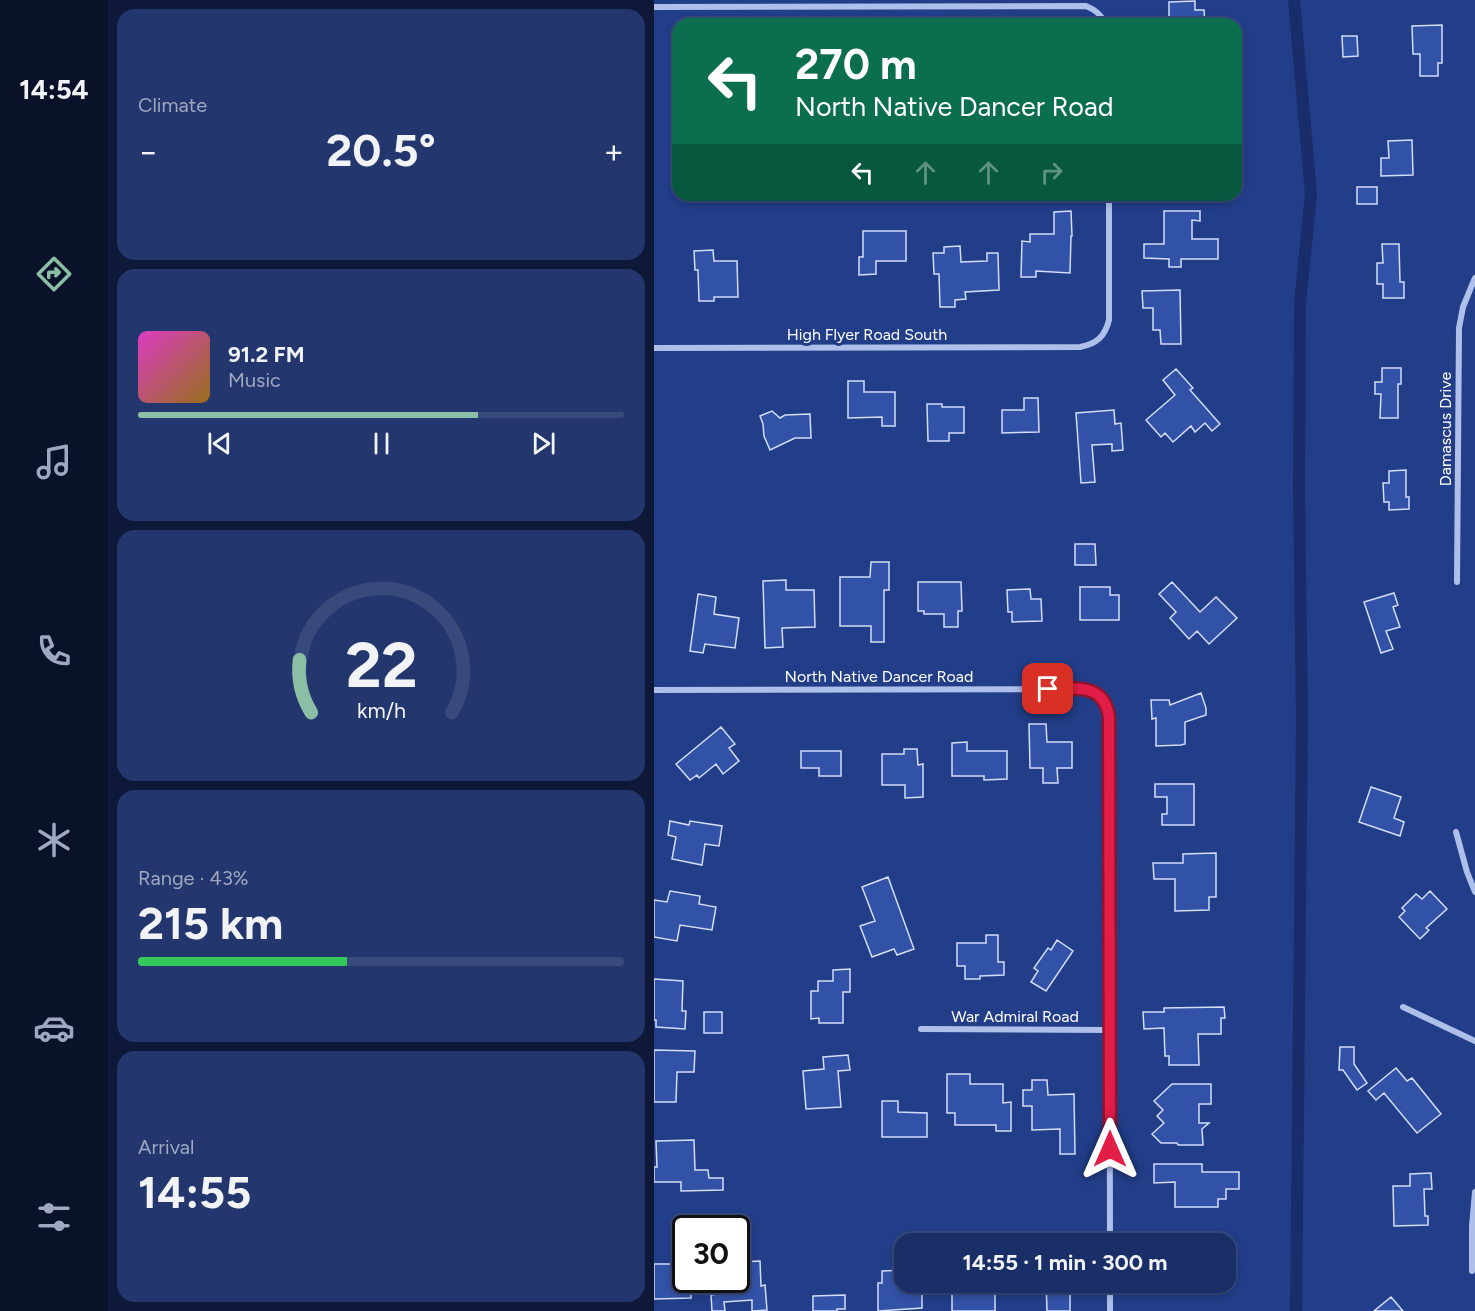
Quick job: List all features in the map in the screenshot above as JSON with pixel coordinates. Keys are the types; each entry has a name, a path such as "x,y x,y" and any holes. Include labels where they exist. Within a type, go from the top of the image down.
{"street":[{"path":"654,7 1086,6 1094,9 1103,18"},
{"name":"High Flyer Road South","path":"654,348 1080,347 1089,345 1097,342 1103,336 1109,320 1108,201"},
{"name":"Damascus Drive","path":"1457,582 1459,328 1463,307 1475,278"},
{"name":"North Native Dancer Road","path":"654,690 1087,689 1102,698 1108,708 1109,717 1110,1030"},
{"path":"1456,832 1475,892"},
{"path":"1403,1007 1475,1041"},
{"name":"War Admiral Road","path":"921,1029 1110,1030"},
{"path":"1110,1030 1110,1233"},
{"path":"1472,1271 1475,1192"},
{"path":"1110,1293 1110,1311"}],"building":[{"path":"1195,1 1195,10 1204,10 1205,18 1169,18 1169,2"},
{"path":"1442,25 1442,63 1438,63 1438,76 1420,76 1420,54 1413,54 1412,26"},
{"path":"1342,36 1357,36 1358,56 1343,57"},
{"path":"1412,140 1413,175 1381,176 1381,158 1389,158 1388,141"},
{"path":"1357,187 1377,187 1377,204 1357,204"},
{"path":"1071,211 1070,273 1036,271 1036,277 1021,277 1022,241 1030,242 1030,234 1054,234 1054,212"},
{"path":"1164,211 1200,211 1200,221 1192,220 1192,239 1218,239 1218,259 1181,259 1181,267 1169,267 1169,259 1144,258 1144,244 1164,244"},
{"path":"863,231 906,231 906,261 876,261 876,274 859,275 859,257 863,257"},
{"path":"1382,244 1399,244 1400,282 1404,282 1404,298 1383,298 1383,284 1377,284 1377,263 1383,263"},
{"path":"960,246 961,262 987,261 987,253 998,253 999,290 965,292 966,299 955,300 955,307 940,307 939,274 934,274 933,253 944,253 944,247"},
{"path":"713,250 714,261 737,261 738,297 714,297 714,301 699,301 698,270 695,270 694,251"},
{"path":"1180,290 1181,344 1161,344 1160,330 1153,330 1153,308 1143,308 1142,291"},
{"path":"1382,368 1401,368 1401,384 1398,384 1398,418 1380,418 1381,394 1375,394 1375,382 1382,382"},
{"path":"1176,369 1193,388 1190,390 1220,424 1212,431 1205,423 1195,432 1191,426 1173,442 1165,433 1161,437 1146,420 1175,395 1163,380"},
{"path":"848,381 864,381 864,392 895,392 895,426 882,426 882,417 848,418"},
{"path":"1024,398 1038,398 1039,432 1002,433 1002,410 1024,410"},
{"path":"927,404 964,407 964,433 949,433 949,441 928,441"},
{"path":"1114,410 1115,424 1121,423 1123,450 1112,451 1112,444 1092,445 1095,482 1081,483 1076,413"},
{"path":"772,411 780,418 785,415 810,414 811,438 795,438 770,450 764,436 760,416"},
{"path":"1406,470 1406,497 1409,497 1409,509 1389,510 1389,502 1384,502 1383,483 1389,483 1389,471"},
{"path":"1075,544 1095,544 1096,565 1075,565"},
{"path":"871,562 889,562 889,590 884,590 884,642 871,642 871,626 840,626 840,577 870,577"},
{"path":"786,580 786,590 814,590 815,627 782,628 783,647 765,648 763,581"},
{"path":"918,582 961,582 962,611 958,611 958,627 944,627 944,614 924,614 924,611 918,611"},
{"path":"1172,582 1200,612 1216,597 1237,618 1209,644 1197,631 1189,639 1170,618 1176,612 1159,594"},
{"path":"1080,587 1110,587 1110,595 1119,595 1119,620 1080,620"},
{"path":"1030,589 1031,599 1041,599 1042,621 1012,622 1012,612 1008,612 1007,590"},
{"path":"1394,593 1398,605 1393,607 1400,627 1386,631 1393,649 1381,653 1364,602"},
{"path":"698,594 716,597 714,614 739,618 735,648 705,644 703,653 690,651"},
{"path":"1201,693 1206,715 1185,722 1185,744 1156,746 1156,718 1152,719 1151,700 1169,700 1170,705"},
{"path":"1029,724 1046,724 1047,742 1072,742 1072,768 1057,768 1058,783 1043,783 1043,768 1030,768"},
{"path":"721,727 735,744 729,748 739,761 723,774 716,764 699,778 697,775 690,780 676,764"},
{"path":"967,742 967,751 1007,751 1007,779 984,780 984,776 952,776 952,743"},
{"path":"904,749 917,749 918,765 923,764 923,797 905,798 905,785 882,785 882,754 904,754"},
{"path":"801,751 841,751 841,776 819,776 819,768 801,768"},
{"path":"1155,784 1194,784 1194,825 1162,825 1162,814 1167,814 1167,797 1155,797"},
{"path":"1371,787 1401,797 1394,818 1404,822 1400,836 1359,822"},
{"path":"670,821 689,825 690,821 722,826 719,846 705,844 702,865 672,859 676,837 668,835"},
{"path":"1216,853 1216,897 1209,897 1209,910 1175,911 1175,879 1154,879 1153,863 1183,863 1183,854"},
{"path":"888,877 914,949 897,955 894,949 872,957 860,926 875,921 862,887"},
{"path":"670,891 700,896 699,904 716,907 712,930 680,925 677,941 654,937 654,900 667,902"},
{"path":"1430,891 1447,909 1426,928 1429,930 1420,939 1399,917 1405,911 1402,908 1416,894 1422,899"},
{"path":"986,935 998,935 998,962 1004,962 1004,975 965,979 965,966 957,966 957,943 986,943"},
{"path":"1057,940 1073,951 1046,991 1031,982 1038,971 1034,968 1048,948 1051,950"},
{"path":"850,969 850,992 843,992 843,1023 819,1023 819,1018 811,1019 811,991 818,991 818,981 833,981 833,970"},
{"path":"654,979 683,981 682,1011 686,1011 685,1029 656,1027"},
{"path":"1224,1007 1225,1018 1221,1018 1221,1034 1198,1034 1199,1065 1169,1065 1169,1056 1165,1056 1164,1028 1144,1029 1143,1012 1164,1012 1164,1008"},
{"path":"704,1012 722,1012 722,1033 704,1033"},
{"path":"1340,1047 1354,1047 1354,1064 1367,1083 1357,1090 1343,1070 1339,1070"},
{"path":"654,1050 695,1051 694,1072 677,1072 676,1102 654,1102"},
{"path":"848,1055 850,1070 838,1071 841,1107 806,1109 803,1071 824,1069 823,1057"},
{"path":"1396,1068 1407,1081 1412,1078 1441,1114 1417,1133 1384,1093 1376,1100 1368,1091"},
{"path":"947,1074 970,1074 970,1084 1003,1084 1003,1103 1011,1102 1011,1131 996,1131 996,1125 955,1125 955,1113 947,1113"},
{"path":"1032,1080 1047,1080 1048,1095 1074,1094 1075,1154 1060,1154 1060,1129 1032,1130 1032,1106 1023,1106 1023,1090 1032,1090"},
{"path":"1172,1084 1211,1084 1211,1104 1199,1104 1199,1123 1209,1123 1202,1129 1203,1145 1161,1143 1152,1134 1164,1123 1157,1116 1163,1110 1154,1101"},
{"path":"882,1101 898,1101 898,1112 927,1113 927,1137 882,1137"},
{"path":"694,1140 695,1170 708,1170 709,1178 723,1178 723,1190 681,1191 681,1182 654,1182 654,1167 657,1167 656,1141"},
{"path":"1154,1164 1202,1164 1202,1172 1239,1172 1239,1189 1226,1189 1226,1199 1218,1199 1218,1207 1175,1207 1175,1182 1154,1183"},
{"path":"1431,1173 1432,1189 1424,1189 1425,1216 1428,1216 1428,1225 1394,1226 1393,1186 1410,1186 1410,1174"},
{"path":"750,1261 760,1261 761,1286 765,1285 767,1310 752,1311 752,1300 724,1302 725,1311 712,1311 711,1295 750,1293"},
{"path":"654,1264 672,1264 672,1293 691,1293 691,1298 654,1299"},
{"path":"894,1270 894,1293 922,1293 922,1308 878,1311 878,1283 882,1283 882,1271"},
{"path":"952,1293 995,1293 995,1311 952,1311"},
{"path":"1046,1293 1070,1293 1070,1311 1047,1311"},
{"path":"845,1295 845,1309 813,1311 813,1296"},
{"path":"1391,1297 1403,1311 1374,1311"}],"waterway":[{"path":"1294,0 1311,194 1300,303 1299,489 1302,719 1296,1311"}],"route":[{"path":"1048,689 1087,689 1102,698 1108,708 1110,1149"}]}
